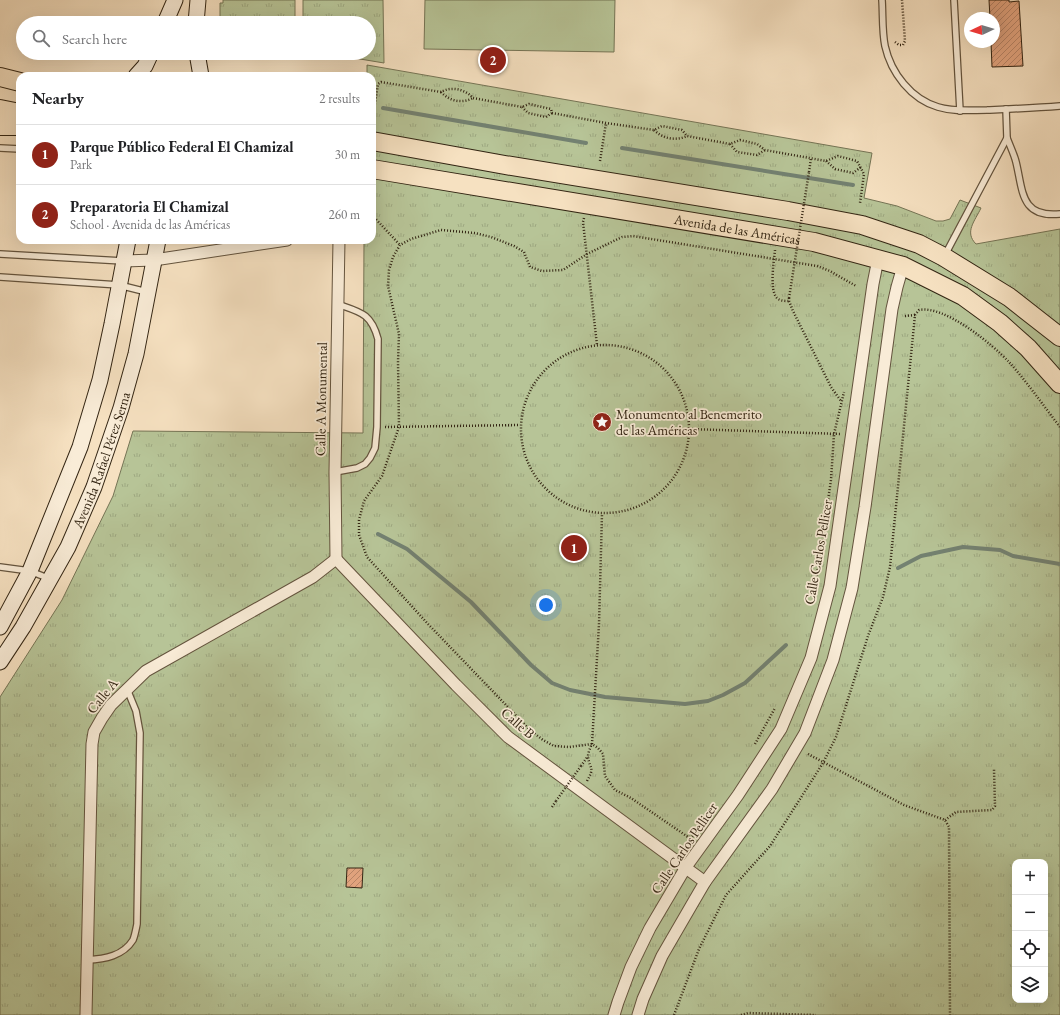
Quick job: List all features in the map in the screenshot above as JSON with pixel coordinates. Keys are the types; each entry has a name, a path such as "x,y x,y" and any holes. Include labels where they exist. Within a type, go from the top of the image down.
{"highway":[{"path":"0,109 16,112"},
{"path":"0,126 16,126"},
{"name":"Avenida de las Américas","path":"376,142 506,165 788,211 862,225 919,244 944,257 1009,297 1060,337"},
{"path":"376,153 456,165 506,165"},
{"name":"Avenida de las Américas","path":"376,170 587,206 814,242 903,266 963,296 1000,323 1028,348 1060,384"}],"main road":[{"path":"167,16 175,0"},
{"path":"197,16 198,0"},
{"path":"140,72 145,66 147,60"},
{"path":"198,60 200,72"},
{"name":"Avenida Rafael Pérez Serna","path":"0,627 30,572 80,447 100,380 127,244"},
{"name":"Avenida Rafael Pérez Serna","path":"0,662 23,628 68,546 97,480 121,408 136,354 157,244"}],"street":[{"path":"124,261 154,260 260,244"},
{"name":"Calle A Monumental","path":"336,559 335,472 339,244"},
{"name":"Calle Carlos Pellicer","path":"614,1015 634,960 650,928 686,867 738,795 781,728 811,658 830,586 873,284 878,259"},
{"path":"638,1015 643,999 662,956 705,882 772,789 805,733 834,660 853,580 865,507 892,309 903,266"},
{"name":"Calle B","path":"336,559 508,737 705,882"},
{"name":"Calle A","path":"86,1015 92,744 94,732 111,705 146,671 313,577 336,559"}],"lane":[{"path":"882,0 886,46 892,64 910,91 921,100 939,108 960,111 1060,106"},
{"path":"954,0 960,111"},
{"path":"1006,109 1007,138 1016,163 1022,193 1028,204 1038,212 1060,214"},
{"path":"944,257 1007,138"},
{"path":"0,148 16,149"},
{"path":"0,254 124,261"},
{"path":"0,278 119,285 148,292"},
{"path":"335,472 357,468 365,464 375,448 377,427 378,339 376,329 370,319 360,312 338,304"},
{"path":"0,567 30,572 50,579"},
{"path":"88,960 106,958 124,950 133,939 137,924 140,733 136,711 127,688"}],"path":[{"path":"894,35 894,42 902,45 905,41 902,0"},
{"path":"376,97 378,84 381,82 440,92 446,98 466,102 473,98"},
{"path":"440,92 448,88 468,92 473,98 522,107 529,104 551,109 552,113"},
{"path":"522,107 528,113 546,117 552,113 654,130 662,126 682,130 688,136"},
{"path":"600,161 606,123"},
{"path":"654,130 660,136 680,139 688,136 730,144 740,140 757,144 764,150 826,162 834,169 853,173 861,167"},
{"path":"730,144 737,152 757,155 764,150"},
{"path":"826,162 838,156 857,161 864,174 860,203"},
{"path":"811,158 789,300 831,387 841,401"},
{"path":"587,206 584,222 597,345"},
{"path":"376,219 400,245"},
{"path":"696,831 692,838 688,837 631,798 615,790 605,776 603,754 592,744 569,747 554,746 530,730 366,557 359,535 359,520 364,501 382,476 399,427 399,334 388,286 389,270 393,257 400,245 411,238 440,230 491,237 514,246 524,252 530,267 542,271 563,270 587,254 622,237 633,236 817,266 830,271 856,286"},
{"path":"775,250 773,288 775,297 780,300 789,300"},
{"path":"905,316 915,316 919,310 926,308 942,312 970,329 1008,362 1060,427"},
{"path":"597,345 625,347 650,358 666,372 671,377 684,401 690,429 685,456 673,480 653,499 629,511 602,514 576,509 552,496 534,476 524,452 520,425 525,402 536,380 553,363 574,351 597,345"},
{"path":"815,588 831,480 834,434 841,401 845,390"},
{"path":"377,427 520,425"},
{"path":"690,429 851,434"},
{"path":"552,807 588,756 592,744 599,624 602,514"},
{"path":"754,745 778,701"},
{"path":"808,754 904,805 945,820 949,827 950,1015"},
{"path":"582,790 591,774 592,767 588,756"},
{"path":"945,820 956,812 992,810 995,806 994,769"},
{"path":"741,1015 748,1013 816,1015"}],"green space":[{"path":"223,0 295,0 295,16 220,16 220,3 223,3"},
{"path":"303,0 383,0 384,63 366,60 376,60 376,16 303,16"},
{"path":"425,0 615,0 614,52 424,49"},
{"path":"367,65 872,153 864,198 897,206 936,221 950,219 960,200 981,208 971,231 971,235 976,244 1060,229 1060,1015 0,1015 0,697 62,600 113,496 133,431 363,433 364,244 376,244 376,72 367,72"}],"building":[{"path":"989,0 1009,0 1009,2 1019,1 1023,66 992,67 991,48 1000,48 1000,12 990,12"},
{"path":"347,868 363,868 362,888 346,887"}],"waterway":[{"path":"383,108 586,143"},
{"path":"622,148 853,185"},
{"path":"378,534 407,549 471,602 531,665 552,683 570,690 605,697 685,704 708,701 745,683 786,645"},
{"path":"898,568 921,556 963,547 1000,550 1013,556 1060,564"}],"place":[{"name":"Preparatoria El Chamizal","path":"493,60"},
{"name":"Monumento al Benemerito de las Américas","path":"602,422"},
{"name":"Parque Público Federal El Chamizal","path":"574,548"}]}
